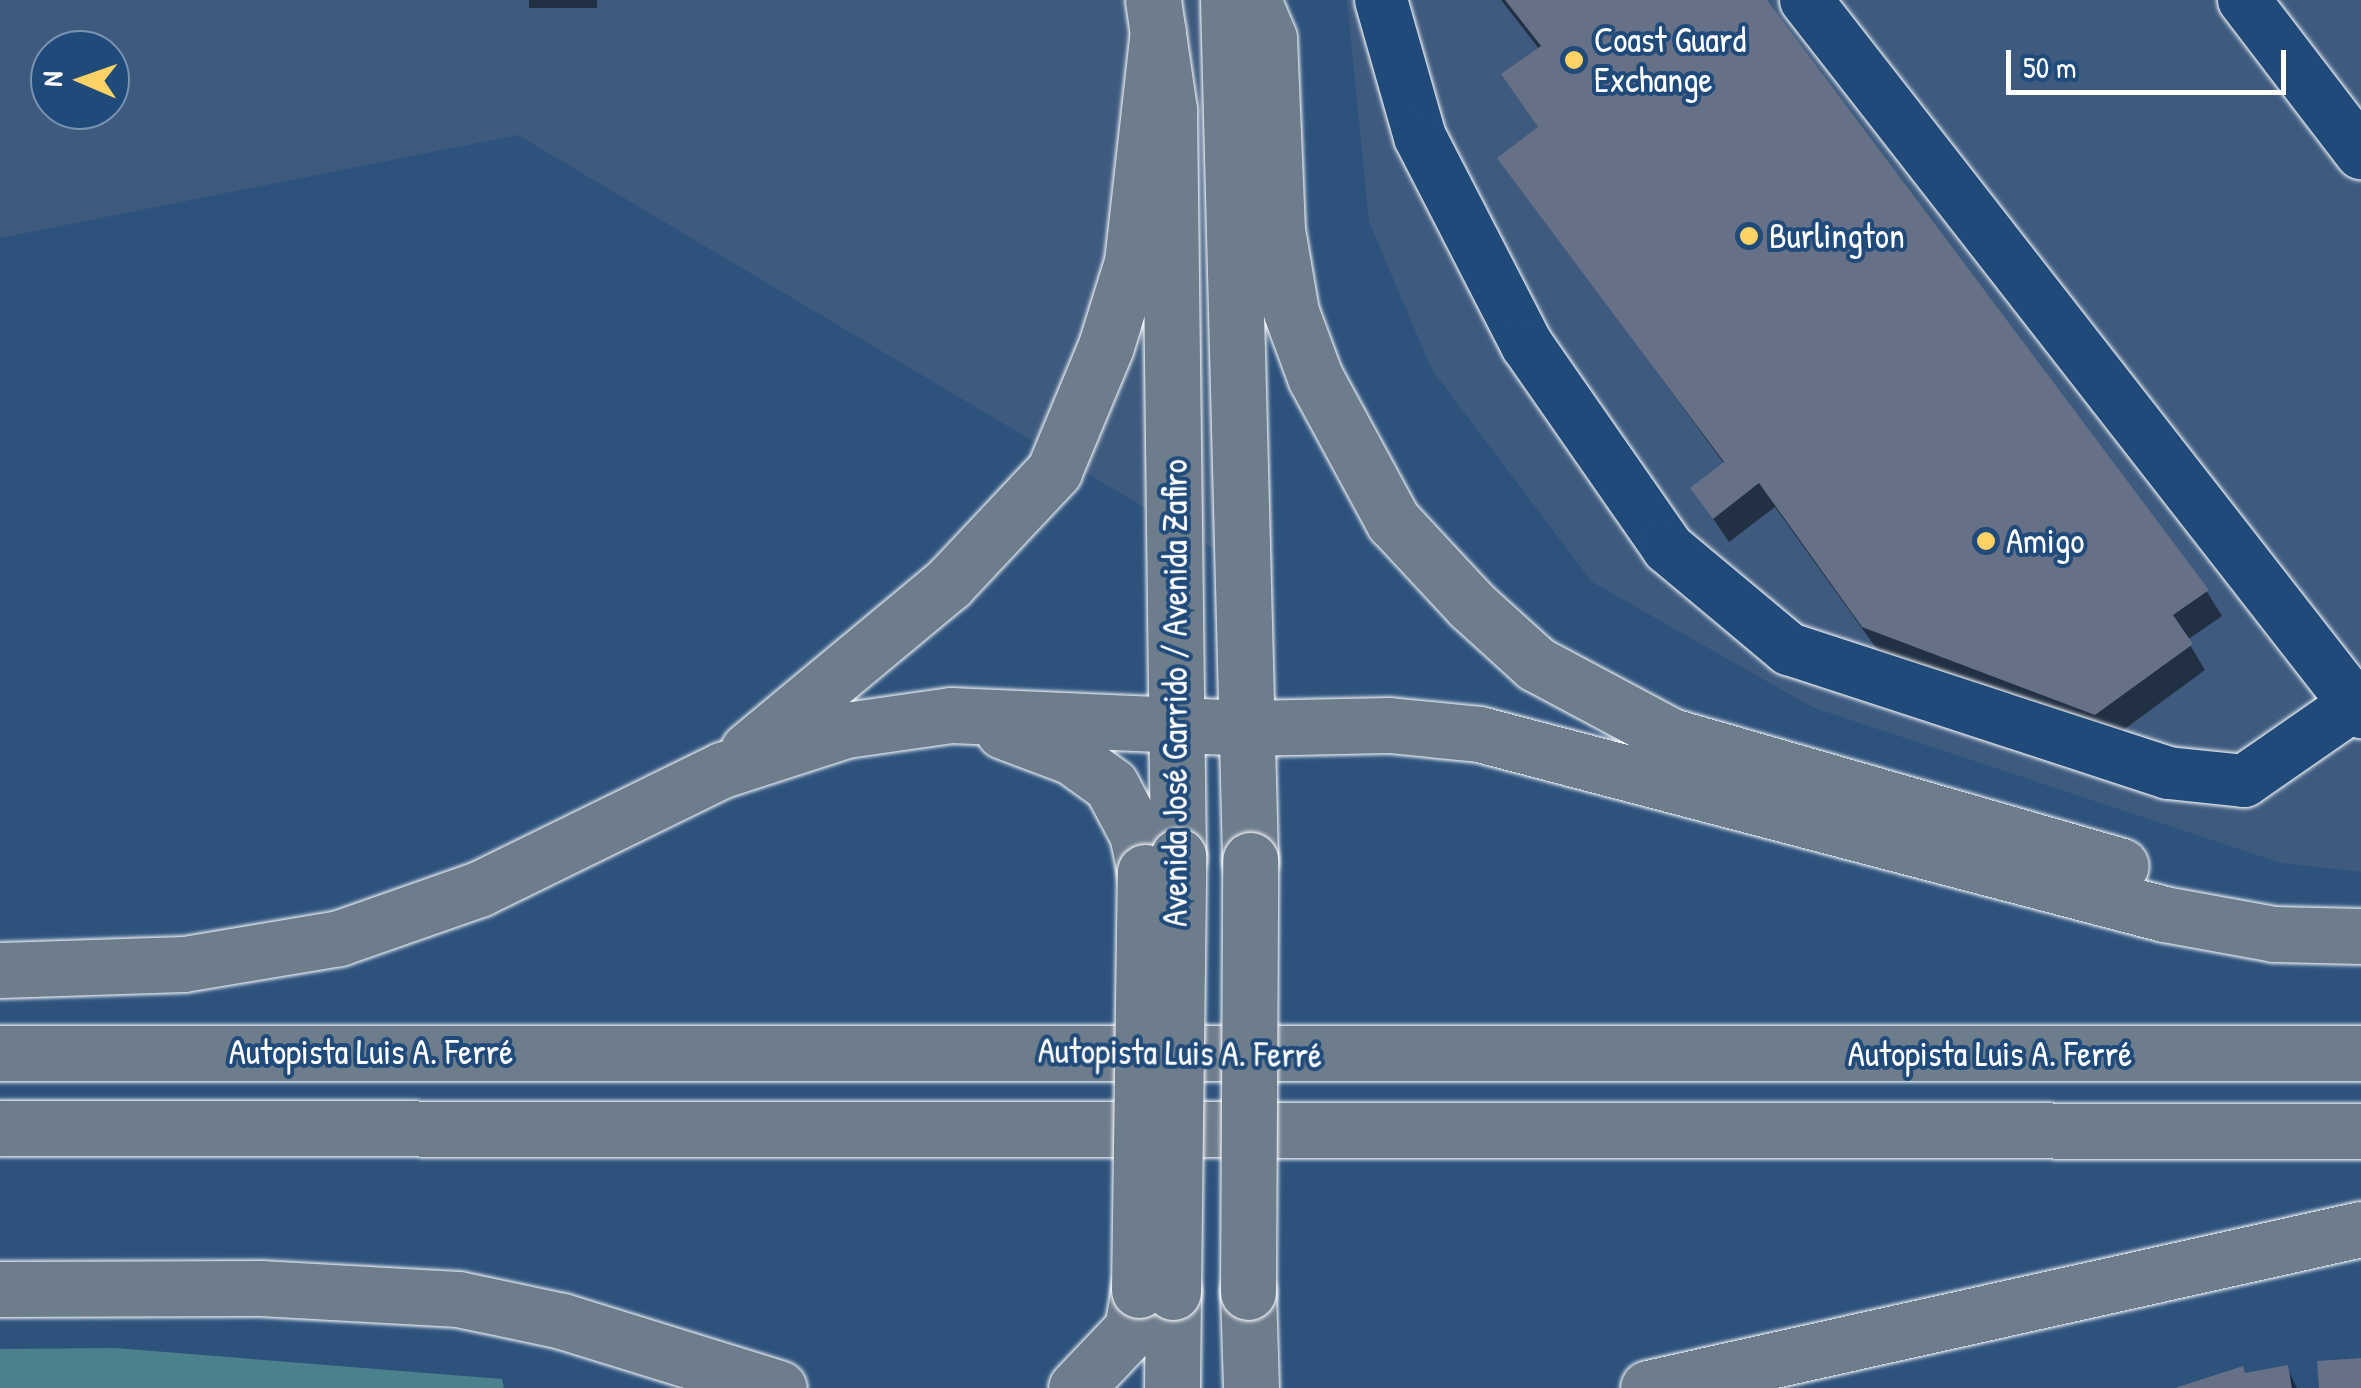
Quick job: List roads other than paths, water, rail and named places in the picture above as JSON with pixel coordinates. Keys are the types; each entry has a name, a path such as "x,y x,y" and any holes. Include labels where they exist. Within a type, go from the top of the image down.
{"main road":[{"name":"Avenida José Garrido / Avenida Zafiro","path":"1228,0 1250,860 1251,1388"},
{"path":"1253,0 1269,38 1277,230 1288,296 1315,377 1394,521 1536,664 1671,736 2090,859 2361,927"},
{"name":"Avenida José Garrido / Avenida Zafiro","path":"1156,15 1170,110 1176,723 1161,864"},
{"path":"722,770 949,583 1054,471 1106,346 1132,262 1156,15"},
{"path":"0,970 184,964 339,938 479,889 722,770 846,730 976,717 1246,728 1389,725 1479,734 1556,749 2114,903 2274,934 2361,936"},
{"path":"976,717 1072,757 1111,785 1137,834 1161,864 1156,1291 1172,1388"},
{"name":"Autopista Luis A. Ferré","path":"0,1053 2361,1052"},
{"path":"0,1128 2361,1131"},
{"path":"1648,1388 1826,1353 2361,1230"},
{"path":"0,1289 260,1288 458,1299 562,1320 778,1388"},
{"path":"1076,1388 1132,1329 1156,1291"},
{"path":"1756,1388 1826,1353"}],"lane":[{"path":"1381,0 1420,138 1527,345 1668,548 1790,649 2168,773 2244,781 2359,706 1806,0"},
{"path":"2244,0 2361,154"}],"place":[{"name":"Coast Guard Exchange","path":"1574,60"},
{"name":"Burlington","path":"1749,236"},
{"name":"Amigo","path":"1986,541"}]}
